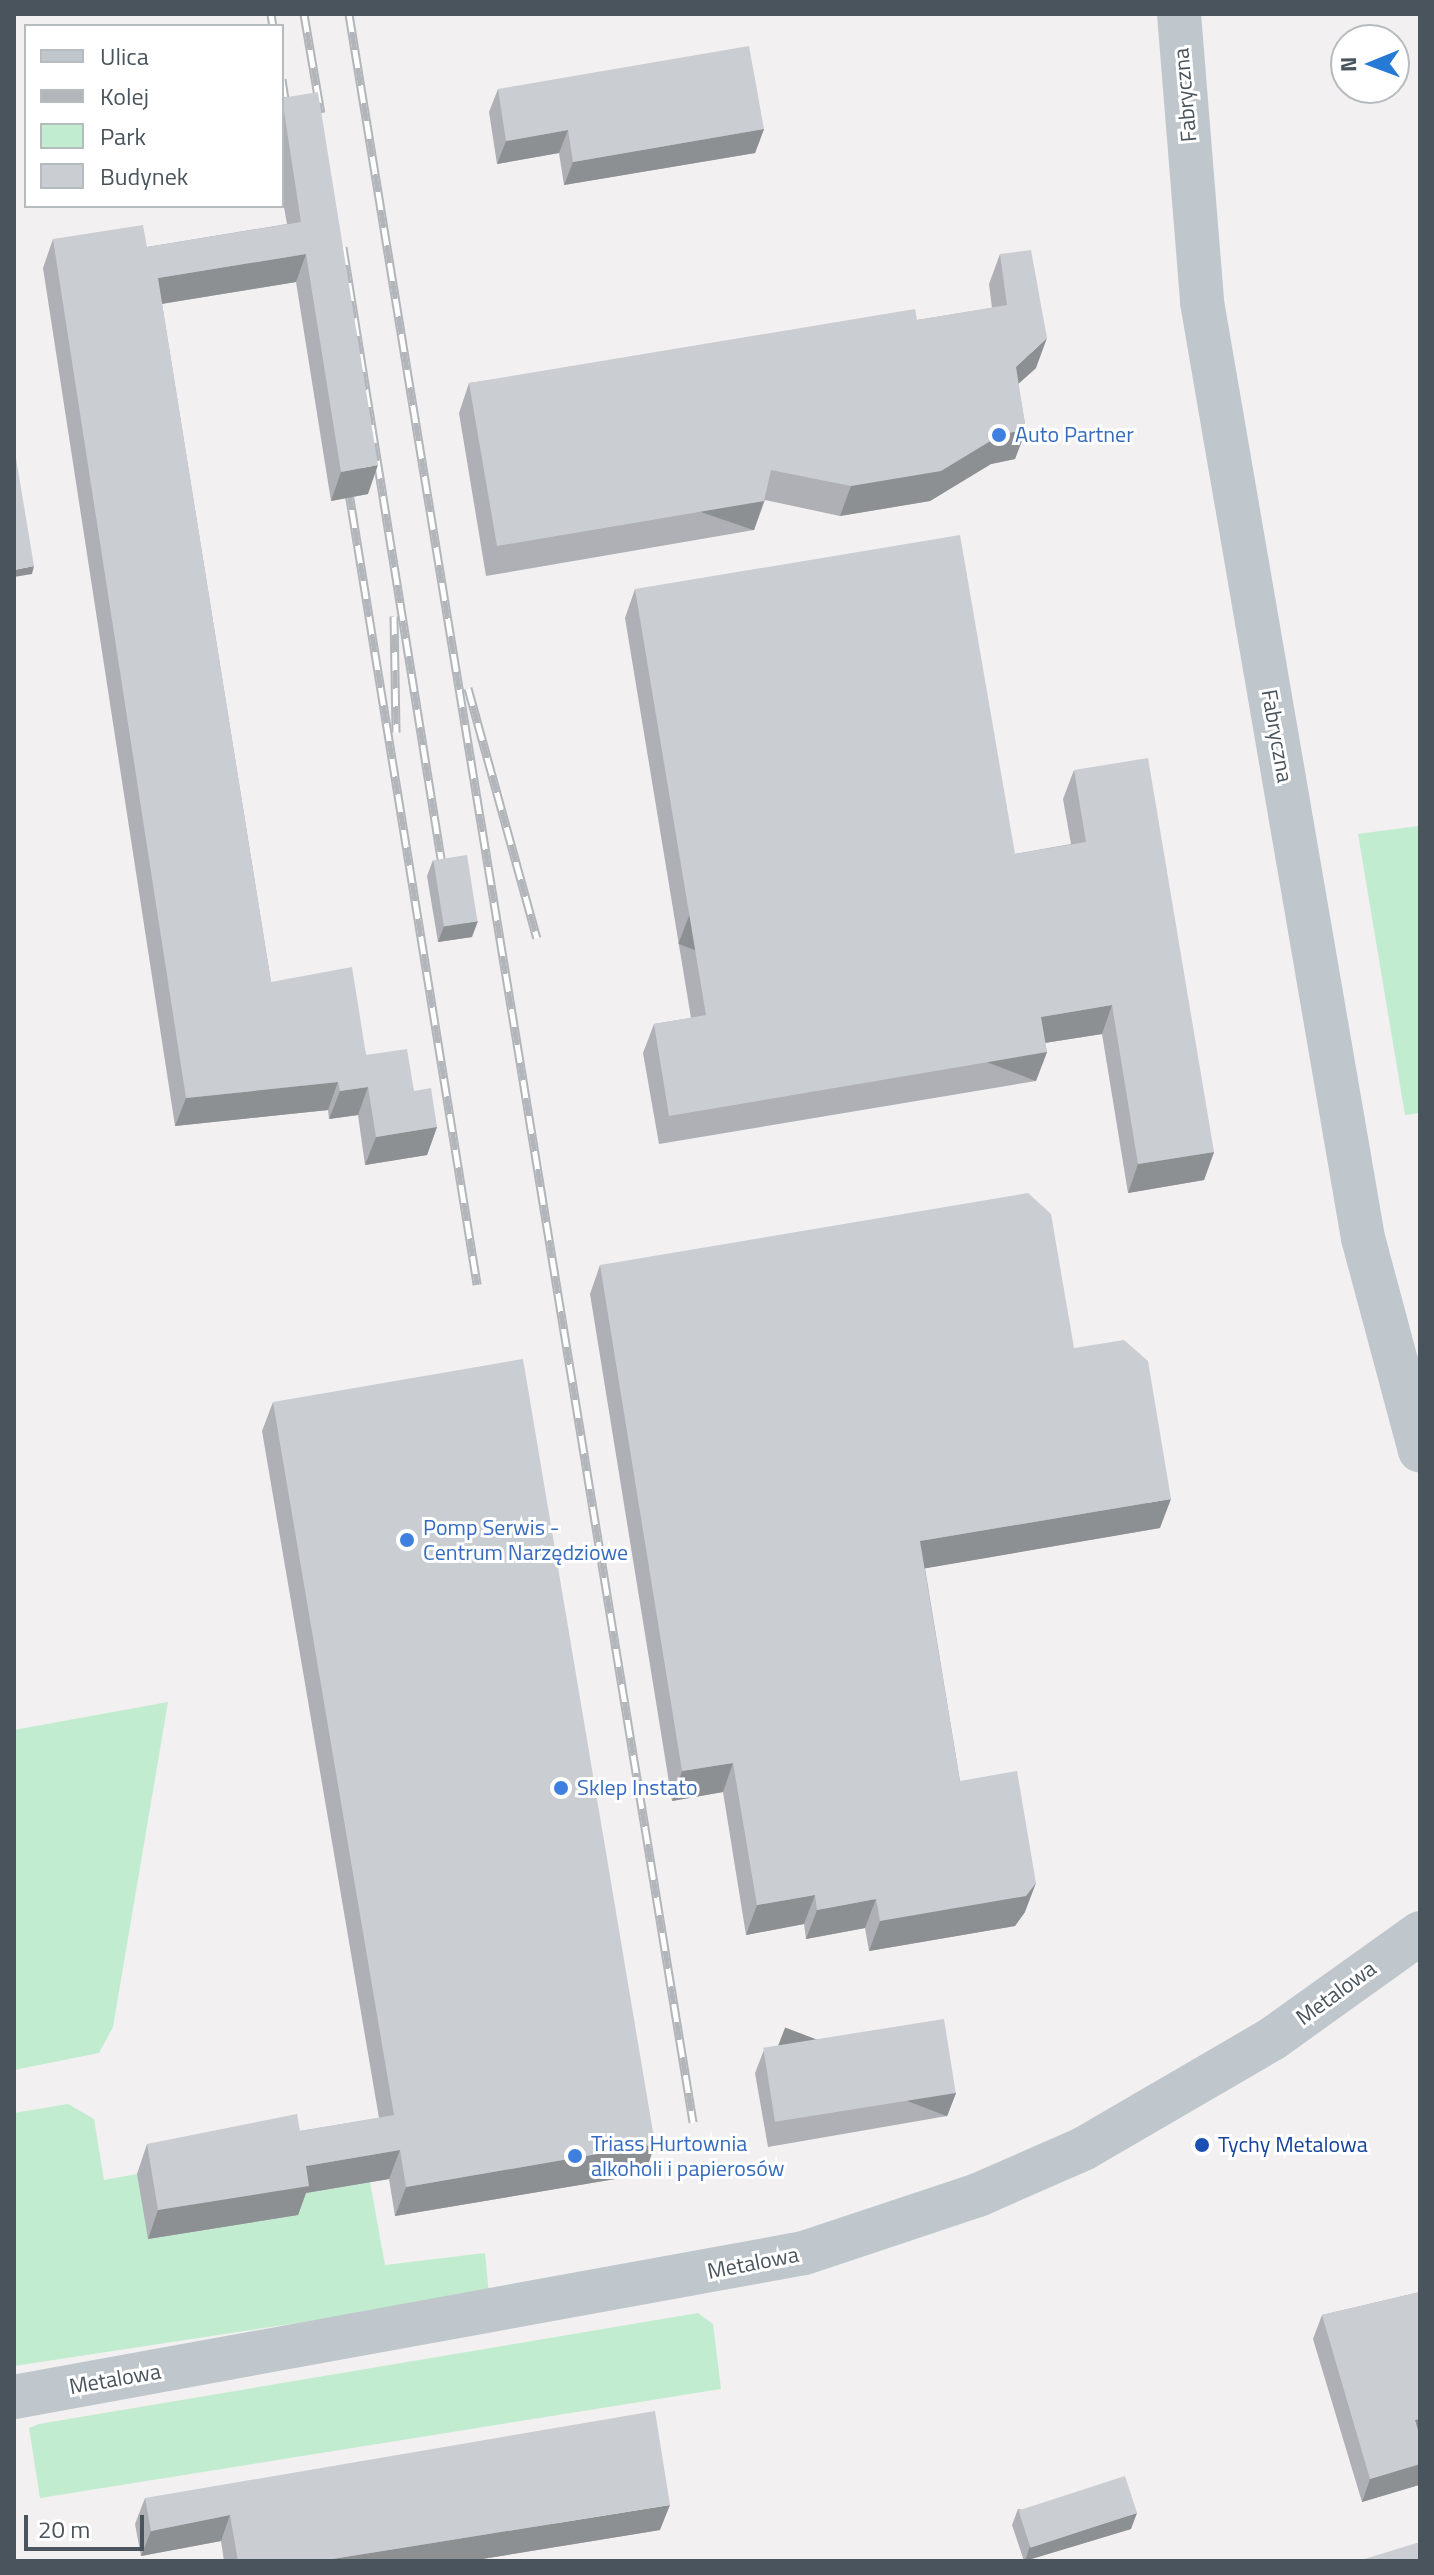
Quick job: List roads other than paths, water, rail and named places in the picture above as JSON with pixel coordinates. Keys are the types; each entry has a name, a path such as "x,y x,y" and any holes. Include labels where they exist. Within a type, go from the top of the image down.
{"street":[{"name":"Fabryczna","path":"1179,14 1207,333 1363,1238 1420,1451"},
{"name":"Metalowa","path":"14,2397 833,2244 978,2195 1083,2149 1259,2047 1420,1933"}],"railway":[{"path":"271,14 273,24"},
{"path":"304,14 321,113"},
{"path":"349,14 693,2122"},
{"path":"284,92 288,119"},
{"path":"343,247 445,883"},
{"path":"346,474 477,1284"},
{"path":"394,616 396,732"},
{"path":"468,688 537,938"}],"place":[{"name":"Auto Partner","path":"999,435"},
{"name":"Pomp Serwis - Centrum Narzędziowe","path":"407,1540"},
{"name":"Sklep Instato","path":"561,1788"},
{"name":"Tychy Metalowa","path":"1202,2145"},
{"name":"Triass Hurtownia alkoholi i papierosów","path":"575,2156"}]}
